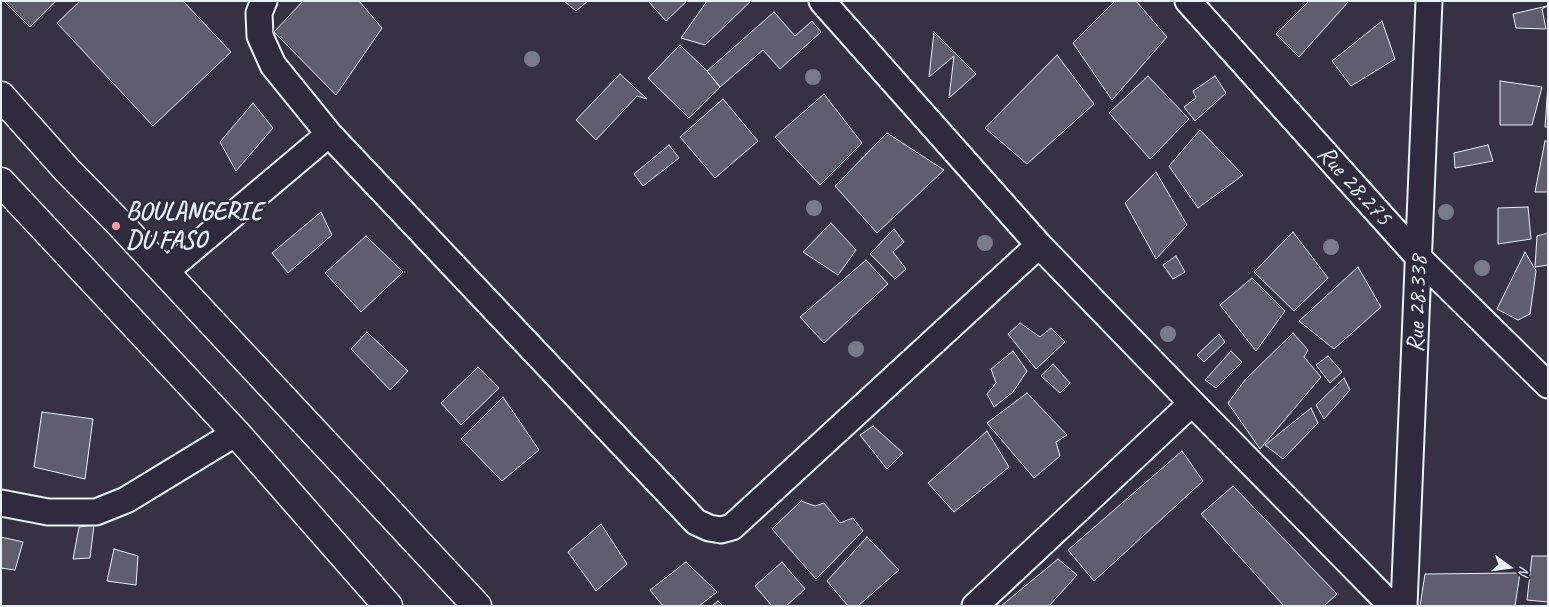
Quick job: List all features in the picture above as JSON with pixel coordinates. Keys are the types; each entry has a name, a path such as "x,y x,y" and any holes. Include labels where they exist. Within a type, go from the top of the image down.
{"main road":[{"path":"1,96 67,170 165,272 477,606"},
{"path":"1,182 236,433 388,606"}],"street":[{"path":"264,1 259,13 260,36 272,65 329,134 696,522 709,528 721,530 732,527 1039,245"},
{"path":"822,1 1039,245 1392,606"},
{"name":"Rue 28.275","path":"1188,1 1420,259 1548,385"},
{"name":"Rue 28.338","path":"1404,606 1430,1"},
{"path":"165,272 329,134"},
{"path":"975,606 1192,403"},
{"path":"1,503 48,512 96,512 126,500 236,433"}],"building":[{"path":"4,1 56,1 30,27"},
{"path":"80,1 183,1 231,52 153,126 57,23"},
{"path":"303,1 359,1 382,28 336,95 274,32"},
{"path":"564,1 588,1 576,11"},
{"path":"648,1 687,1 666,21"},
{"path":"707,1 751,1 705,45 681,38"},
{"path":"1115,1 1136,1 1167,37 1112,100 1073,43"},
{"path":"1309,1 1349,1 1299,57 1276,34"},
{"path":"1547,6 1542,9 1546,29 1516,28 1513,14"},
{"path":"774,12 795,36 812,21 821,32 780,69 763,50 720,87 707,71"},
{"path":"1382,21 1395,59 1351,86 1332,61"},
{"path":"934,32 976,74 949,98 954,56 929,77"},
{"path":"680,45 707,71 720,87 689,118 648,78"},
{"path":"1057,55 1094,104 1027,164 985,128"},
{"path":"620,74 647,99 637,96 596,140 576,120"},
{"path":"1148,76 1189,119 1150,159 1109,113"},
{"path":"1215,76 1226,93 1195,121 1184,107 1196,98 1193,91"},
{"path":"1500,81 1542,87 1532,125 1500,125"},
{"path":"1548,84 1548,127 1545,127"},
{"path":"824,94 862,143 820,185 775,137"},
{"path":"723,99 758,141 715,178 680,137"},
{"path":"253,103 273,128 236,171 220,142"},
{"path":"1200,130 1243,175 1198,208 1169,166"},
{"path":"887,133 944,170 877,233 835,186"},
{"path":"1545,141 1548,141 1548,192 1535,192"},
{"path":"669,145 679,158 643,186 634,174"},
{"path":"1488,145 1493,161 1455,168 1454,153"},
{"path":"1156,172 1187,225 1156,259 1125,203"},
{"path":"1528,207 1531,239 1498,244 1498,208"},
{"path":"321,212 332,235 288,273 272,253"},
{"path":"831,223 856,250 838,275 803,252"},
{"path":"894,229 904,242 893,252 906,269 895,279 870,254"},
{"path":"1293,232 1328,278 1294,311 1254,272"},
{"path":"1548,233 1548,265 1535,267 1537,236"},
{"path":"366,236 403,272 361,312 325,273"},
{"path":"1525,252 1536,271 1530,314 1518,320 1497,309"},
{"path":"1176,256 1185,272 1173,279 1163,265"},
{"path":"866,260 888,284 824,343 800,317"},
{"path":"1358,267 1381,307 1334,349 1299,321"},
{"path":"1252,278 1285,311 1256,351 1220,305"},
{"path":"1020,323 1040,337 1051,328 1065,342 1036,369 1008,334"},
{"path":"367,332 408,371 390,390 351,349"},
{"path":"1293,333 1308,350 1304,357 1321,377 1260,449 1228,403 1245,380"},
{"path":"1219,334 1225,342 1204,362 1197,355"},
{"path":"1013,351 1027,371 1013,392 994,407 987,394 996,383 991,369"},
{"path":"1231,351 1242,362 1216,388 1205,380"},
{"path":"1328,356 1342,372 1330,383 1316,365"},
{"path":"1053,364 1070,383 1060,393 1041,376"},
{"path":"478,367 499,388 461,425 441,403"},
{"path":"1344,378 1350,390 1324,419 1316,405"},
{"path":"1027,393 1067,435 1056,442 1060,456 1034,478 987,423"},
{"path":"503,397 539,450 502,481 461,439"},
{"path":"1311,408 1318,423 1283,459 1265,445"},
{"path":"42,412 93,419 85,479 34,467"},
{"path":"873,426 903,453 887,469 860,435"},
{"path":"987,431 1009,467 954,512 928,483"},
{"path":"1182,451 1203,481 1094,581 1068,550"},
{"path":"1233,486 1337,594 1324,606 1284,606 1201,514"},
{"path":"801,501 815,506 824,503 840,523 853,518 863,531 816,579 772,529"},
{"path":"601,524 627,564 596,591 568,552"},
{"path":"94,525 90,558 73,559 79,527"},
{"path":"1,537 23,542 15,570 1,568"},
{"path":"867,537 899,570 858,606 848,606 827,581"},
{"path":"114,549 138,556 136,585 107,581"},
{"path":"1532,556 1548,556 1548,602 1527,600"},
{"path":"1058,559 1077,575 1049,606 1001,606"},
{"path":"686,562 717,592 699,606 663,606 650,590"},
{"path":"782,562 805,589 786,606 772,606 755,586"},
{"path":"1520,573 1515,606 1420,606 1425,574"},
{"path":"718,601 723,606 712,606"}],"place":[{"name":"BOULANGERIE DU FASO","path":"116,226"}]}
